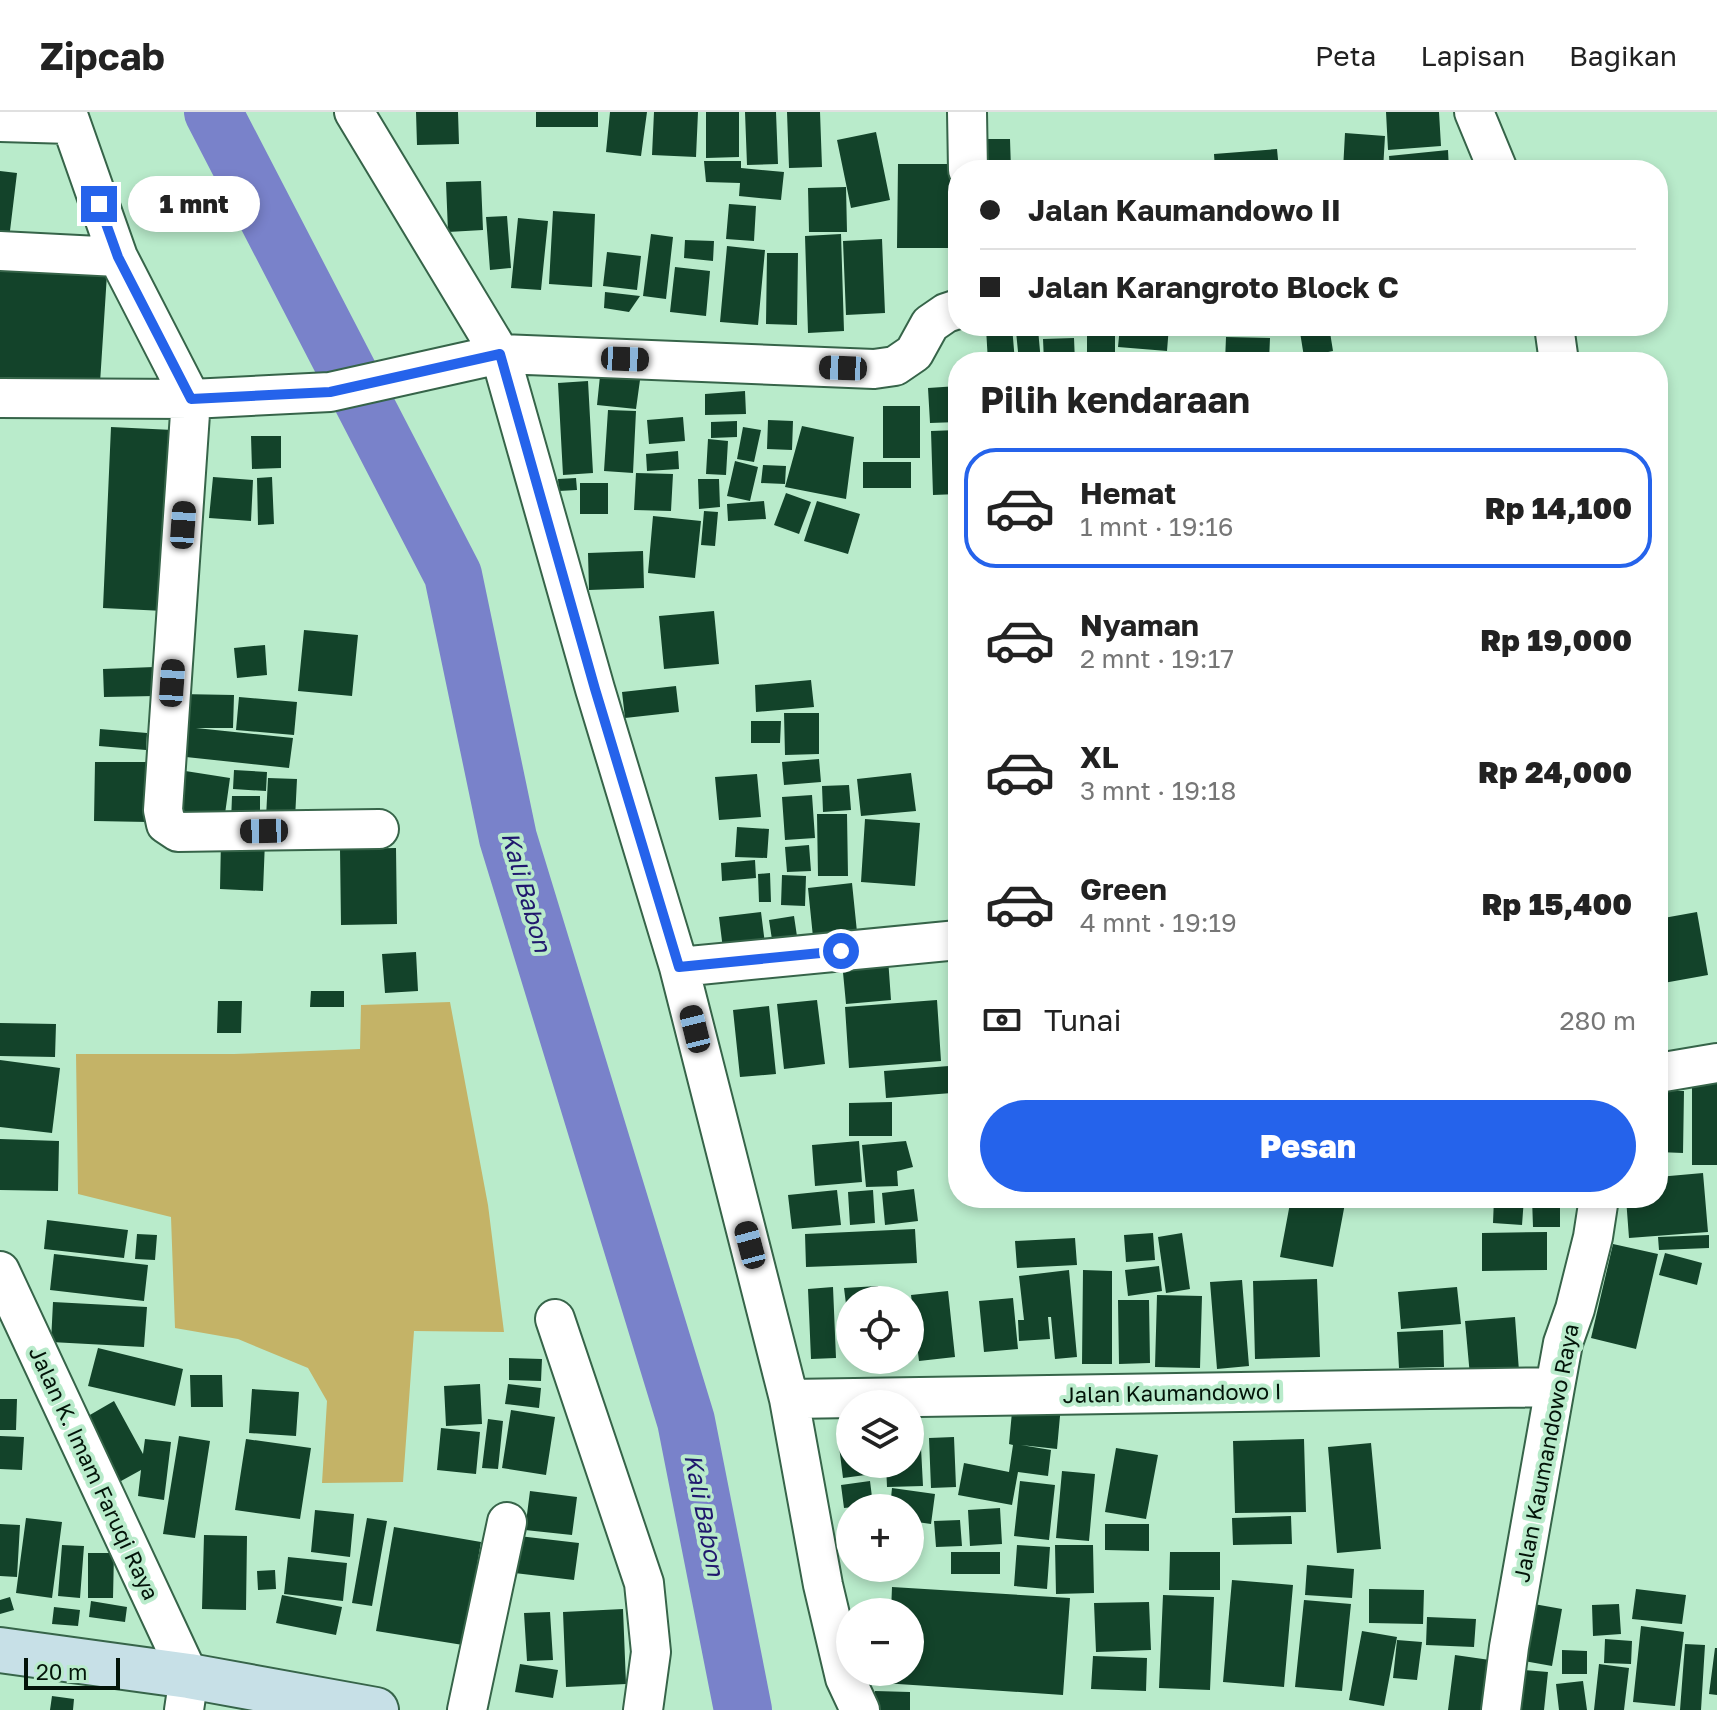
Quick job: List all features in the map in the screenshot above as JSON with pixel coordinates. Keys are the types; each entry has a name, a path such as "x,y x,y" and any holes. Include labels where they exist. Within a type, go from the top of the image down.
{"street":[{"path":"354,112 487,357 595,689 679,967 789,1399 823,1585 845,1678 860,1710"},
{"path":"967,112 968,160"},
{"path":"1474,112 1494,160"},
{"path":"0,122 69,118 118,257 191,399 163,810 166,824 178,832 379,829"},
{"path":"0,251 118,257"},
{"path":"0,398 191,399 330,392 487,357 874,369 895,366 914,353 930,324 948,312"},
{"path":"679,967 948,941"},
{"path":"1668,1071 1717,1063"},
{"name":"Jalan Kaumandowo Raya","path":"1501,1710 1509,1647 1563,1343 1575,1309 1597,1208"},
{"name":"Jalan K. Imam Faruqi Raya","path":"0,1271 186,1693"},
{"path":"555,1319 644,1583 651,1652 643,1710"},
{"name":"Jalan Kaumandowo I","path":"789,1399 1555,1387"},
{"path":"467,1710 507,1522"},
{"path":"0,1650 186,1693 376,1710"}],"shaded area":[{"path":"450,1002 488,1205 504,1332 414,1331 403,1482 322,1483 327,1401 308,1368 238,1339 175,1328 171,1217 78,1194 76,1054 234,1054 360,1049 361,1005"}],"building":[{"path":"416,112 458,112 459,144 417,145"},
{"path":"536,112 598,112 598,127 536,127"},
{"path":"610,112 647,112 641,156 606,152"},
{"path":"654,112 698,112 696,157 652,155"},
{"path":"706,112 739,112 739,157 706,158"},
{"path":"745,112 776,112 778,164 747,165"},
{"path":"787,112 820,112 822,167 789,168"},
{"path":"1386,112 1439,112 1441,146 1388,150"},
{"path":"876,132 890,200 851,208 837,140"},
{"path":"1345,133 1385,136 1384,160 1344,160"},
{"path":"984,139 1010,139 1011,160 984,160"},
{"path":"1277,149 1278,160 1214,160 1214,154"},
{"path":"1448,150 1448,160 1389,160 1389,156"},
{"path":"704,161 741,161 741,168 784,172 781,200 739,196 740,183 706,182"},
{"path":"898,164 948,164 948,248 897,248"},
{"path":"0,171 17,173 9,239 0,238"},
{"path":"481,181 483,230 448,232 446,182"},
{"path":"846,187 847,232 809,232 808,188"},
{"path":"729,204 756,206 754,241 726,239"},
{"path":"553,211 595,214 592,287 549,284"},
{"path":"507,216 511,268 490,270 486,217"},
{"path":"518,218 548,221 541,290 511,288"},
{"path":"651,234 673,237 666,299 643,296"},
{"path":"841,234 844,331 808,333 805,236"},
{"path":"882,239 885,313 846,315 843,241"},
{"path":"685,240 714,241 713,261 684,258"},
{"path":"727,246 765,250 758,325 720,322"},
{"path":"607,252 641,256 637,290 603,286"},
{"path":"767,253 798,253 797,325 766,324"},
{"path":"675,267 710,271 706,316 670,312"},
{"path":"0,268 107,274 100,383 0,377"},
{"path":"605,292 640,296 629,312 604,308"},
{"path":"986,336 1013,336 1014,352 987,352"},
{"path":"1016,336 1039,336 1040,352 1018,352"},
{"path":"1087,336 1115,336 1115,352 1087,352"},
{"path":"1119,336 1168,336 1167,351 1118,347"},
{"path":"1301,336 1331,336 1333,351 1303,352"},
{"path":"1226,337 1270,338 1269,352 1225,352"},
{"path":"1074,338 1075,352 1044,352 1043,339"},
{"path":"600,376 640,380 636,409 597,405"},
{"path":"588,381 593,473 563,475 558,383"},
{"path":"948,387 948,422 930,423 928,388"},
{"path":"745,391 746,414 705,415 705,394"},
{"path":"883,406 920,406 920,458 883,458"},
{"path":"608,410 636,411 633,473 604,471"},
{"path":"683,417 685,441 649,444 647,420"},
{"path":"768,420 793,421 792,450 767,449"},
{"path":"737,421 737,437 711,438 711,422"},
{"path":"802,426 854,437 846,499 785,487"},
{"path":"111,427 173,430 164,611 103,608"},
{"path":"743,427 761,430 754,462 737,459"},
{"path":"948,430 948,494 933,495 931,431"},
{"path":"251,436 281,436 281,468 252,469"},
{"path":"708,439 728,441 726,475 706,474"},
{"path":"678,451 679,469 647,471 646,454"},
{"path":"735,461 758,467 750,501 727,496"},
{"path":"863,462 911,462 911,488 863,488"},
{"path":"763,465 786,466 785,484 761,483"},
{"path":"636,473 673,474 671,511 634,510"},
{"path":"213,477 253,480 251,521 209,518"},
{"path":"272,477 274,524 258,525 257,478"},
{"path":"576,478 577,490 559,491 558,479"},
{"path":"698,479 719,479 720,507 699,509"},
{"path":"580,483 608,483 608,514 580,514"},
{"path":"786,493 811,502 799,534 774,525"},
{"path":"764,501 766,519 728,521 727,504"},
{"path":"817,501 860,514 848,554 804,541"},
{"path":"704,511 718,512 715,546 701,545"},
{"path":"653,516 701,521 695,578 648,573"},
{"path":"643,551 644,588 589,590 588,553"},
{"path":"714,611 719,664 664,669 659,616"},
{"path":"304,630 358,635 352,696 298,691"},
{"path":"265,645 267,675 237,678 234,648"},
{"path":"154,667 155,696 104,697 103,669"},
{"path":"811,680 814,707 756,712 755,685"},
{"path":"676,686 679,712 625,718 622,692"},
{"path":"179,694 234,695 233,728 196,728 293,738 289,768 186,757 189,727 179,727"},
{"path":"239,697 297,702 294,735 236,730"},
{"path":"784,713 819,713 819,754 785,755"},
{"path":"751,721 781,721 780,743 751,743"},
{"path":"100,729 147,733 146,750 99,746"},
{"path":"819,759 821,782 784,785 782,762"},
{"path":"95,762 149,762 148,822 94,821"},
{"path":"179,770 230,778 224,821 173,814"},
{"path":"234,770 267,772 266,791 233,789"},
{"path":"911,773 916,811 861,816 857,779"},
{"path":"757,774 761,817 719,820 715,777"},
{"path":"268,778 297,779 295,819 266,818"},
{"path":"849,785 851,810 823,812 822,786"},
{"path":"812,795 815,838 785,840 782,797"},
{"path":"232,796 260,796 260,822 231,822"},
{"path":"817,814 847,814 848,876 818,876"},
{"path":"865,819 920,823 915,886 861,882"},
{"path":"737,827 769,829 767,858 735,857"},
{"path":"221,839 265,841 263,891 220,889"},
{"path":"809,845 811,871 787,872 785,847"},
{"path":"396,848 397,924 341,925 340,849"},
{"path":"755,860 756,878 722,881 721,863"},
{"path":"770,873 771,902 759,902 758,874"},
{"path":"782,875 806,876 805,906 781,905"},
{"path":"852,883 857,932 813,937 808,888"},
{"path":"761,912 765,944 723,949 719,917"},
{"path":"1697,912 1708,975 1668,982 1668,917"},
{"path":"794,916 798,943 773,946 769,920"},
{"path":"416,952 418,991 385,993 382,954"},
{"path":"888,958 891,1000 846,1004 842,962"},
{"path":"311,991 344,991 344,1007 310,1007"},
{"path":"817,1000 825,1064 784,1069 777,1004"},
{"path":"937,1000 941,1061 849,1068 845,1007"},
{"path":"218,1001 242,1001 241,1033 217,1033"},
{"path":"769,1006 776,1074 740,1077 733,1010"},
{"path":"0,1023 56,1024 55,1057 0,1056"},
{"path":"0,1060 60,1068 52,1133 0,1127"},
{"path":"948,1066 948,1093 886,1098 884,1071"},
{"path":"1692,1072 1717,1072 1717,1165 1692,1165"},
{"path":"1668,1091 1684,1091 1683,1153 1668,1152"},
{"path":"892,1102 892,1136 849,1136 849,1103"},
{"path":"0,1139 59,1141 58,1191 0,1190"},
{"path":"859,1141 862,1182 815,1186 812,1145"},
{"path":"906,1141 913,1167 897,1171 898,1186 866,1187 862,1145"},
{"path":"1703,1173 1708,1232 1629,1238 1627,1208 1668,1208 1668,1176"},
{"path":"914,1189 918,1221 885,1225 882,1193"},
{"path":"837,1190 841,1225 792,1229 788,1195"},
{"path":"873,1190 875,1223 850,1225 848,1192"},
{"path":"1289,1208 1344,1208 1333,1267 1280,1257"},
{"path":"1494,1208 1523,1208 1522,1225 1493,1223"},
{"path":"1532,1208 1560,1208 1560,1227 1533,1227"},
{"path":"47,1220 128,1230 124,1258 44,1249"},
{"path":"915,1229 917,1263 806,1267 805,1234"},
{"path":"1547,1232 1547,1270 1482,1271 1482,1233"},
{"path":"1153,1233 1155,1260 1126,1262 1124,1235"},
{"path":"1182,1233 1190,1289 1166,1293 1158,1237"},
{"path":"137,1234 157,1235 155,1260 135,1259"},
{"path":"1709,1235 1709,1248 1659,1250 1658,1237"},
{"path":"1075,1238 1077,1265 1017,1268 1015,1241"},
{"path":"1613,1244 1658,1254 1636,1349 1591,1338"},
{"path":"1665,1253 1702,1263 1697,1285 1659,1275"},
{"path":"54,1254 148,1265 144,1301 50,1290"},
{"path":"1159,1266 1162,1291 1128,1296 1125,1270"},
{"path":"1069,1270 1077,1357 1055,1359 1051,1317 1048,1317 1050,1339 1019,1341 1018,1320 1024,1320 1019,1276"},
{"path":"1083,1270 1112,1271 1112,1364 1082,1364"},
{"path":"1317,1279 1320,1357 1255,1359 1253,1281"},
{"path":"1242,1280 1249,1366 1217,1369 1210,1282"},
{"path":"833,1287 836,1358 811,1359 808,1289"},
{"path":"1457,1287 1461,1324 1401,1329 1398,1292"},
{"path":"948,1291 955,1357 924,1360 924,1294"},
{"path":"1157,1295 1202,1296 1200,1368 1155,1367"},
{"path":"1013,1298 1018,1349 984,1352 979,1301"},
{"path":"1118,1300 1149,1300 1150,1363 1119,1364"},
{"path":"53,1302 147,1307 144,1347 51,1342"},
{"path":"1515,1317 1519,1371 1470,1376 1465,1321"},
{"path":"1443,1330 1444,1367 1399,1368 1397,1332"},
{"path":"98,1348 183,1369 175,1406 88,1386"},
{"path":"509,1358 542,1359 541,1381 509,1380"},
{"path":"190,1375 222,1375 223,1407 191,1407"},
{"path":"480,1384 482,1424 446,1426 444,1386"},
{"path":"508,1384 541,1388 539,1408 505,1404"},
{"path":"252,1389 299,1392 296,1436 249,1433"},
{"path":"0,1399 17,1399 16,1430 0,1430"},
{"path":"114,1401 143,1454 145,1439 171,1442 164,1500 138,1496 141,1470 112,1486 76,1423"},
{"path":"1013,1401 1061,1405 1057,1449 1021,1445 1051,1450 1048,1476 1018,1472 1012,1505 958,1495 964,1463 1009,1472 1013,1445 1009,1444"},
{"path":"511,1410 555,1417 546,1475 502,1468"},
{"path":"488,1419 503,1421 498,1469 482,1468"},
{"path":"441,1428 480,1432 476,1474 437,1470"},
{"path":"0,1436 24,1437 22,1470 0,1469"},
{"path":"179,1436 210,1441 195,1538 163,1534"},
{"path":"954,1437 956,1487 931,1488 929,1438"},
{"path":"246,1439 311,1448 300,1519 235,1510"},
{"path":"1304,1439 1306,1512 1235,1513 1233,1441"},
{"path":"1371,1443 1381,1549 1337,1553 1328,1447"},
{"path":"1116,1448 1158,1455 1146,1519 1105,1512"},
{"path":"1062,1471 1095,1474 1089,1541 1056,1538"},
{"path":"887,1478 923,1478 923,1486 887,1487"},
{"path":"870,1481 872,1494 842,1494 841,1485"},
{"path":"1020,1481 1055,1485 1049,1540 1014,1536"},
{"path":"892,1488 935,1494 931,1524 924,1523 924,1494 891,1494"},
{"path":"530,1491 577,1497 572,1535 525,1530"},
{"path":"1000,1508 1002,1544 970,1546 968,1510"},
{"path":"315,1510 354,1514 350,1557 311,1552"},
{"path":"1291,1516 1292,1544 1233,1545 1232,1518"},
{"path":"26,1518 62,1522 52,1598 16,1593"},
{"path":"367,1518 387,1521 372,1606 352,1603"},
{"path":"960,1520 962,1546 936,1547 934,1521"},
{"path":"0,1524 20,1525 17,1577 0,1576"},
{"path":"1105,1524 1149,1524 1149,1551 1105,1550"},
{"path":"394,1527 481,1542 463,1645 376,1631"},
{"path":"204,1535 247,1536 246,1610 202,1609"},
{"path":"510,1535 579,1543 574,1580 505,1572"},
{"path":"62,1545 84,1546 80,1598 58,1596"},
{"path":"1017,1545 1050,1547 1047,1589 1014,1586"},
{"path":"1055,1545 1093,1545 1094,1593 1056,1594"},
{"path":"951,1552 1000,1552 1000,1574 951,1574"},
{"path":"1170,1552 1220,1552 1220,1590 1169,1590"},
{"path":"88,1553 114,1553 113,1598 88,1598"},
{"path":"288,1557 347,1563 343,1601 284,1594"},
{"path":"1307,1565 1354,1569 1352,1598 1305,1595"},
{"path":"275,1570 276,1589 258,1590 257,1571"},
{"path":"1232,1580 1293,1585 1284,1687 1223,1682"},
{"path":"892,1587 1070,1598 1063,1695 924,1686 924,1598 892,1598"},
{"path":"1369,1589 1424,1590 1423,1624 1369,1623"},
{"path":"1636,1589 1686,1595 1682,1624 1632,1619"},
{"path":"282,1595 342,1607 336,1635 276,1623"},
{"path":"1163,1595 1214,1597 1210,1690 1159,1688"},
{"path":"10,1597 14,1610 0,1614 0,1600"},
{"path":"1304,1600 1351,1604 1342,1691 1295,1687"},
{"path":"91,1601 127,1607 125,1622 89,1617"},
{"path":"1149,1602 1151,1650 1096,1652 1094,1603"},
{"path":"1522,1602 1562,1609 1552,1666 1512,1659"},
{"path":"1619,1604 1621,1634 1593,1636 1592,1605"},
{"path":"54,1607 80,1610 78,1626 52,1624"},
{"path":"623,1609 626,1684 566,1687 563,1612"},
{"path":"550,1612 553,1660 527,1661 524,1613"},
{"path":"1427,1617 1476,1619 1474,1647 1426,1645"},
{"path":"1641,1626 1684,1632 1675,1706 1633,1702"},
{"path":"1362,1631 1397,1637 1384,1706 1349,1700"},
{"path":"1605,1639 1632,1641 1631,1664 1604,1663"},
{"path":"1397,1640 1422,1642 1417,1680 1393,1678"},
{"path":"1685,1644 1705,1645 1701,1710 1680,1710"},
{"path":"1717,1648 1717,1695 1709,1694"},
{"path":"1562,1650 1587,1651 1587,1674 1562,1674"},
{"path":"1455,1655 1504,1662 1498,1710 1448,1710"},
{"path":"1093,1656 1147,1658 1146,1691 1091,1689"},
{"path":"520,1664 558,1670 553,1698 515,1692"},
{"path":"1599,1664 1629,1668 1624,1710 1594,1710"},
{"path":"1514,1669 1548,1672 1544,1710 1510,1710"},
{"path":"1583,1681 1587,1710 1559,1710 1556,1684"},
{"path":"875,1691 910,1692 910,1710 875,1710"},
{"path":"52,1696 74,1699 73,1710 50,1710"}],"waterway":[{"name":"Kali Babon","path":"213,112 453,575 508,838 686,1421 743,1710"}],"route":[{"path":"99,204 118,257 191,399 330,392 500,354 595,689 679,967 841,951"}]}
